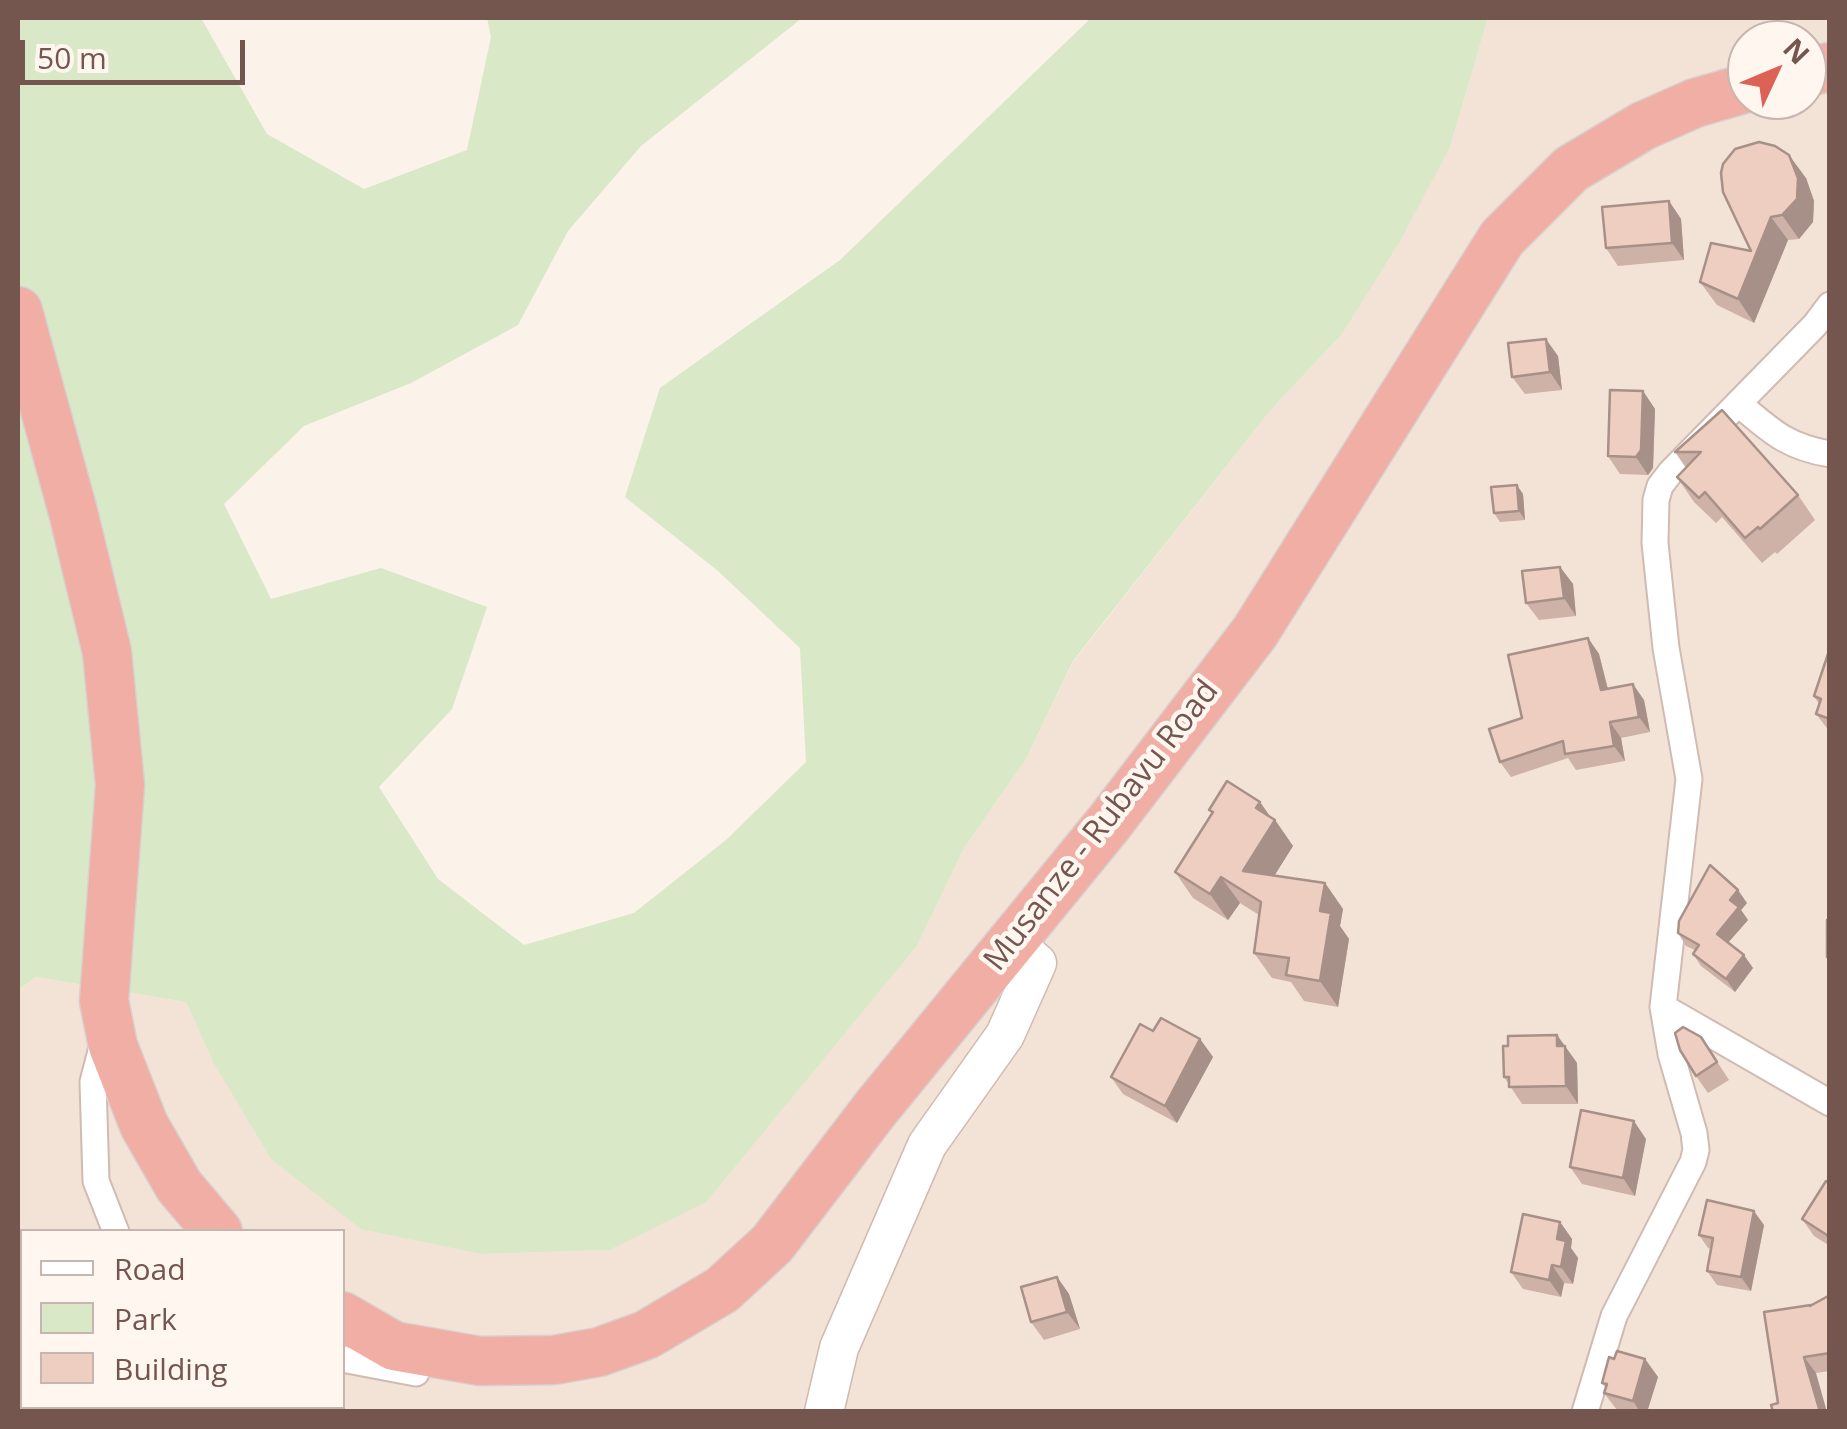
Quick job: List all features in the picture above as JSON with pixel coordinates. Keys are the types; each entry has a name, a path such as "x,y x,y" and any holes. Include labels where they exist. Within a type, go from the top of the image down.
{"highway":[{"name":"Musanze - Rubavu Road","path":"345,1318 394,1346 480,1361 554,1360 599,1352 646,1336 722,1290 772,1244 876,1108 1110,824 1255,632 1502,238 1571,168 1643,126 1727,94"},
{"path":"18,311 107,652 120,786 104,1000 113,1046 144,1125 179,1186 215,1229"}],"main road":[{"path":"824,1412 839,1348 927,1145 1005,1035 1037,963 1012,940"}],"street":[{"path":"1585,1412 1614,1316 1696,1150 1663,1007 1689,778 1666,648 1655,543 1656,500 1670,473 1830,305"},
{"path":"1739,404 1791,444 1830,454"},
{"path":"1663,1007 1830,1103"},
{"path":"108,1022 94,1082 96,1181 115,1229"},
{"path":"345,1360 449,1378 529,1371 599,1352"}],"shaded area":[{"path":"1488,18 1829,18 1829,1411 18,1411 18,990 36,977 186,1002 212,1060 482,1254 610,1250 705,1202 917,946 964,848 1026,759 1073,662 1269,412 1342,334 1450,147"}],"green space":[{"path":"18,18 201,18 267,134 364,189 467,150 491,37 487,18 802,18 641,146 568,231 518,325 411,383 304,426 224,504 271,599 381,568 487,607 452,709 379,787 438,879 524,945 634,913 726,840 806,762 800,648 718,571 625,497 660,388 840,260 1091,18 1488,18 1450,147 1400,241 1342,334 1269,412 1073,661 1026,759 964,848 917,946 706,1202 610,1250 482,1254 361,1229 271,1159 212,1060 186,1002 36,977 18,990"}],"building":[{"path":"1759,142 1789,155 1798,178 1797,199 1782,215 1771,217 1738,299 1700,282 1711,243 1751,251 1723,192 1721,173 1735,149"},
{"path":"1669,201 1672,243 1606,248 1602,207"},
{"path":"1546,339 1550,372 1512,377 1508,343"},
{"path":"1610,390 1643,391 1641,450 1636,457 1608,456"},
{"path":"1722,410 1798,495 1745,538 1705,492 1699,498 1677,477 1701,452 1675,452"},
{"path":"1517,485 1519,511 1494,513 1491,487"},
{"path":"1560,567 1564,598 1526,603 1522,571"},
{"path":"1588,638 1601,690 1633,684 1639,717 1610,722 1614,746 1565,754 1563,741 1500,762 1489,729 1522,718 1508,655"},
{"path":"1830,648 1830,719 1816,714 1821,699 1814,696"},
{"path":"1227,781 1260,802 1256,808 1275,820 1243,871 1325,883 1320,911 1331,913 1320,981 1286,975 1289,958 1254,953 1261,902 1221,877 1210,894 1175,872 1213,812 1209,810"},
{"path":"1710,865 1738,890 1730,900 1739,907 1717,934 1744,955 1726,979 1693,954 1699,945 1678,933 1679,921"},
{"path":"1830,920 1830,957 1827,957"},
{"path":"1161,1018 1200,1039 1165,1106 1111,1077 1140,1024 1153,1031"},
{"path":"1683,1027 1701,1037 1717,1062 1696,1076 1675,1033"},
{"path":"1557,1035 1557,1046 1565,1046 1566,1086 1509,1087 1509,1077 1504,1077 1503,1046 1508,1046 1508,1036"},
{"path":"1581,1110 1634,1121 1623,1178 1570,1167"},
{"path":"1826,1181 1830,1184 1830,1237 1802,1219"},
{"path":"1707,1200 1754,1211 1741,1277 1707,1271 1713,1238 1699,1235"},
{"path":"1523,1214 1560,1222 1557,1239 1566,1241 1561,1267 1552,1265 1549,1280 1511,1272"},
{"path":"1057,1277 1067,1312 1031,1322 1021,1287"},
{"path":"1830,1295 1830,1353 1804,1357 1820,1412 1773,1412 1771,1405 1778,1403 1764,1312 1810,1306"},
{"path":"1617,1351 1645,1359 1633,1401 1604,1393 1607,1384 1602,1383 1609,1357 1614,1359"}]}
